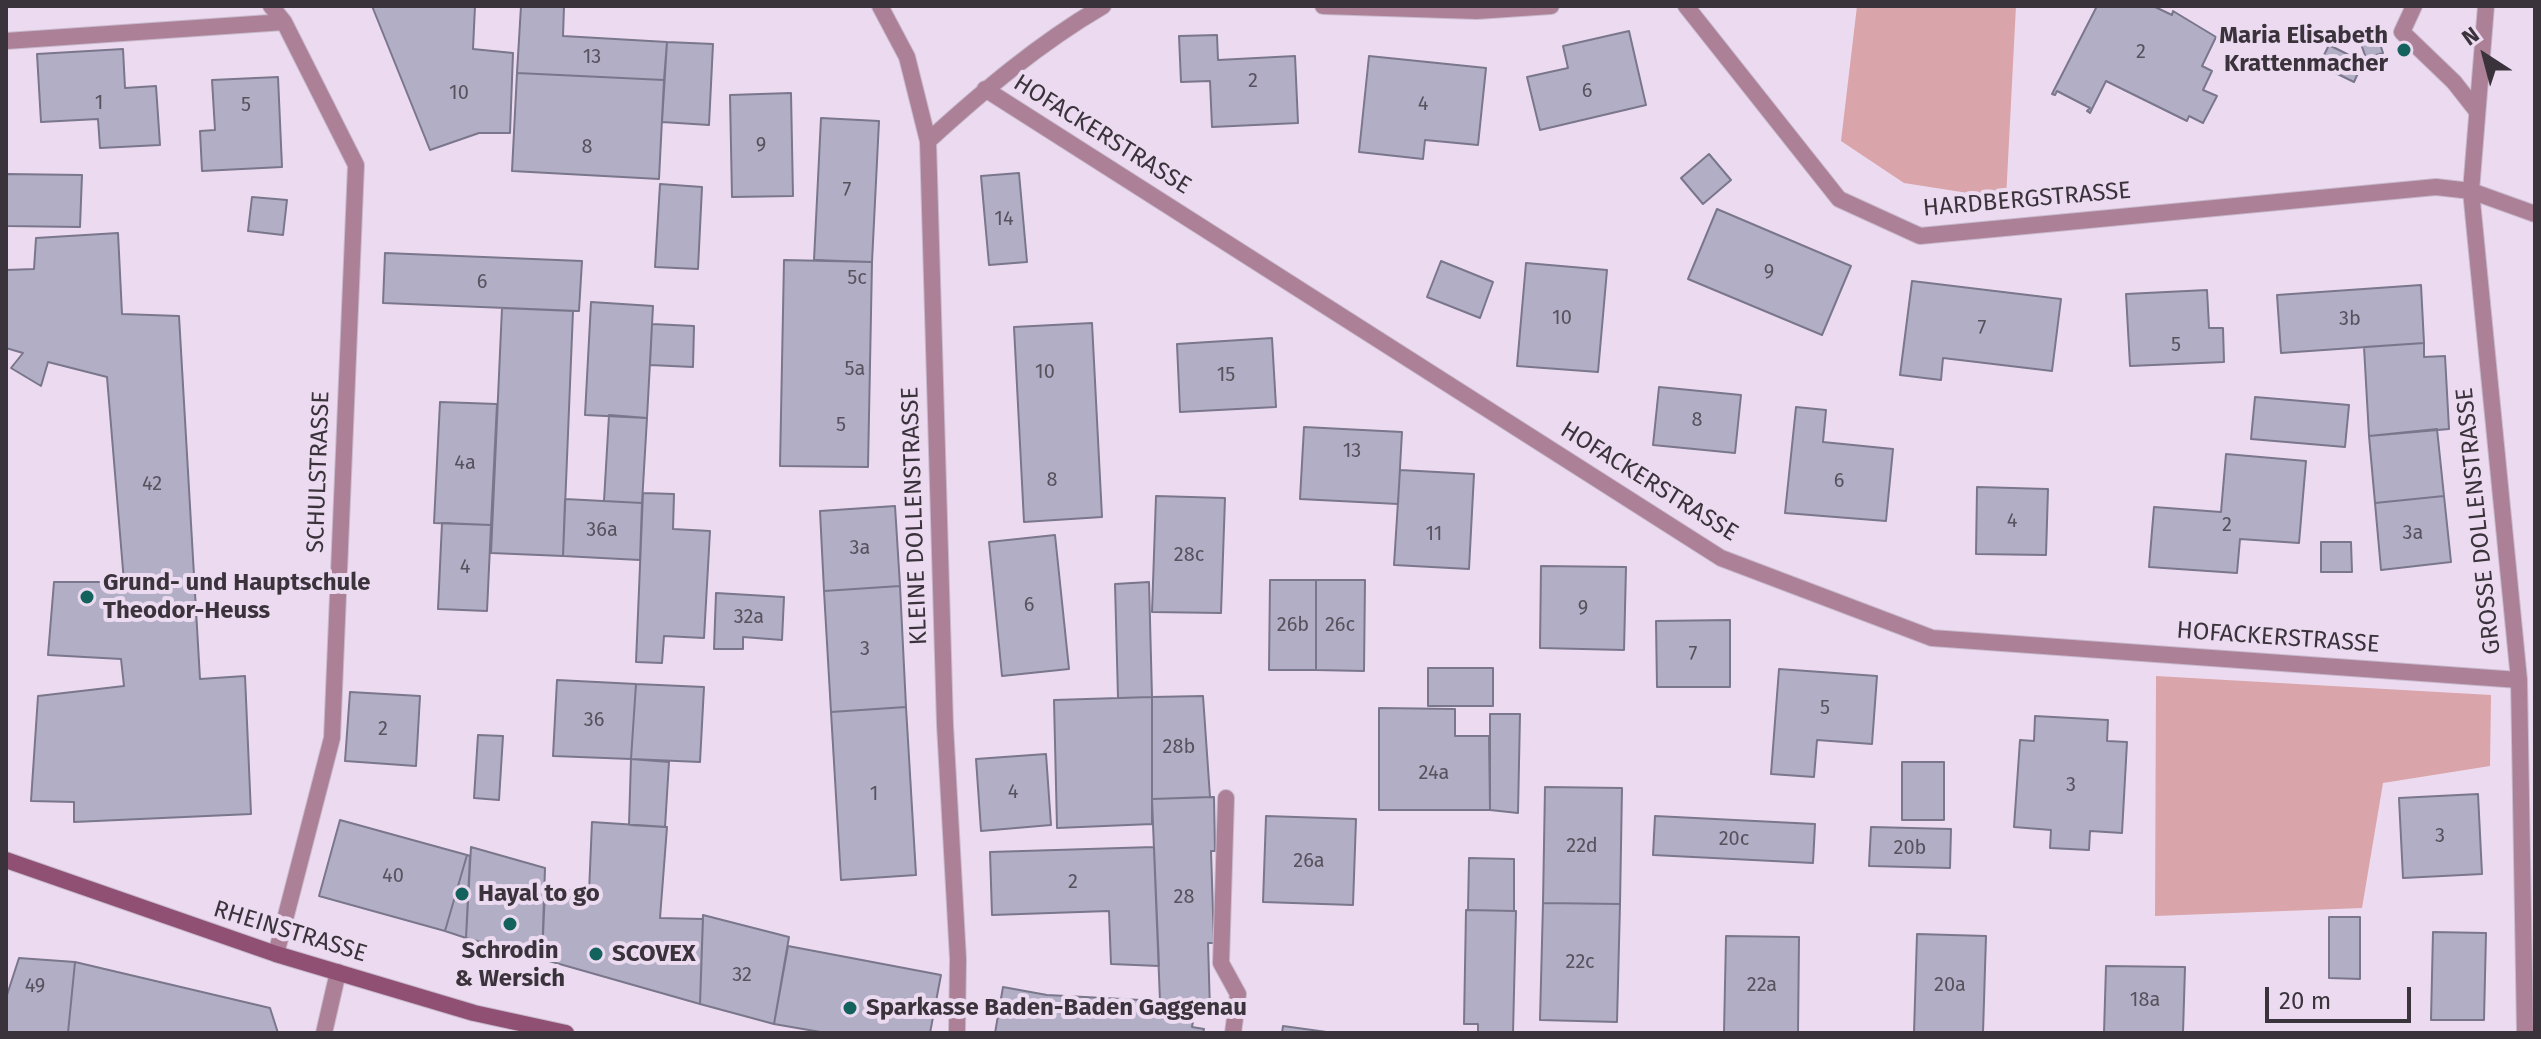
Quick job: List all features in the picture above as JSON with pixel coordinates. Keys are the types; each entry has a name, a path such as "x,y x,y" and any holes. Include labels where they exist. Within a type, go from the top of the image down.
{"street":[{"name":"SCHULSTRASSE","path":"271,6 284,22 356,165 332,738 276,954"},
{"name":"KLEINE DOLLENSTRASSE","path":"880,6 907,57 928,141 945,725 958,959 957,1033"},
{"path":"928,141 985,89 1059,31 1103,6"},
{"path":"1323,6 1477,11 1551,6"},
{"name":"HARDBERGSTRASSE","path":"1686,6 1839,199 1920,236 2436,187 2471,191 2535,214"},
{"path":"2414,6 2402,32 2454,82 2476,110"},
{"name":"GROSSE DOLLENSTRASSE","path":"2486,6 2471,191 2519,680 2525,1033"},
{"path":"6,41 284,22"},
{"name":"HOFACKERSTRASSE","path":"985,89 1721,558 1932,638 2519,680"},
{"path":"1226,798 1221,963 1238,994 1233,1033"},
{"name":"RHEINSTRASSE","path":"6,860 276,954 474,1013 566,1033"},
{"path":"324,1033 338,972"}],"shaded area":[{"path":"1857,6 2016,6 2006,199 1904,183 1841,141"},
{"path":"2156,676 2491,695 2490,766 2383,783 2362,908 2155,916"}],"building":[{"path":"372,6 475,6 473,49 513,53 510,133 479,133 430,150"},
{"path":"521,6 564,6 563,36 667,42 664,80 517,73"},
{"path":"2097,6 2153,6 2172,15 2173,11 2216,37 2202,66 2212,71 2203,90 2217,96 2203,123 2189,116 2187,121 2106,81 2090,113 2087,111 2090,108 2057,91 2055,95 2052,94"},
{"path":"2375,28 2383,53 2366,58 2357,33"},
{"path":"1629,31 1646,105 1540,130 1527,77 1568,68 1563,46"},
{"path":"1217,35 1218,60 1295,56 1298,123 1212,127 1210,81 1181,82 1179,36"},
{"path":"667,42 713,44 709,125 662,122"},
{"path":"2329,45 2363,62 2354,82 2319,65"},
{"path":"123,49 125,88 156,86 160,145 100,148 98,119 41,122 37,54"},
{"path":"1369,56 1486,68 1478,145 1425,140 1423,159 1359,152"},
{"path":"517,73 664,80 659,179 512,171"},
{"path":"278,77 282,167 202,171 200,131 215,130 212,80"},
{"path":"791,93 793,196 732,197 730,95"},
{"path":"821,118 879,121 872,262 814,260"},
{"path":"1709,154 1731,180 1703,204 1681,178"},
{"path":"1019,173 1027,262 989,265 981,176"},
{"path":"6,174 82,175 80,227 6,226"},
{"path":"660,184 702,187 698,269 655,267"},
{"path":"252,197 287,200 283,235 248,231"},
{"path":"1717,209 1851,266 1822,335 1688,279"},
{"path":"118,233 122,314 179,316 200,679 245,676 251,814 74,822 74,802 31,801 38,696 124,686 121,659 48,655 54,582 124,582 107,377 48,362 41,386 11,368 23,353 6,348 6,270 34,269 36,238"},
{"path":"385,253 582,261 579,311 383,303"},
{"path":"784,260 872,262 868,467 780,466"},
{"path":"1441,261 1493,282 1480,318 1427,297"},
{"path":"1526,263 1607,270 1598,372 1517,366"},
{"path":"1912,281 2061,299 2052,371 1943,358 1941,380 1900,375"},
{"path":"2421,285 2424,343 2281,353 2277,295"},
{"path":"2207,290 2209,328 2223,328 2224,362 2130,366 2126,294"},
{"path":"591,302 653,306 647,418 585,415"},
{"path":"502,308 573,311 563,556 491,553"},
{"path":"1092,323 1102,517 1024,522 1014,327"},
{"path":"652,324 694,326 693,367 650,365"},
{"path":"1272,338 1276,407 1180,412 1177,344"},
{"path":"2424,343 2424,357 2445,356 2449,429 2369,436 2364,347"},
{"path":"1659,387 1741,395 1735,453 1653,445"},
{"path":"2255,397 2349,405 2345,447 2251,439"},
{"path":"440,402 497,404 491,525 434,523"},
{"path":"1796,407 1826,410 1823,442 1893,449 1886,521 1785,513"},
{"path":"609,415 647,418 642,503 604,501"},
{"path":"1304,427 1402,432 1398,504 1300,499"},
{"path":"2437,429 2444,496 2375,503 2369,436"},
{"path":"2226,454 2306,461 2299,543 2240,539 2237,573 2149,567 2154,507 2221,512"},
{"path":"1400,470 1474,474 1469,569 1394,565"},
{"path":"1977,487 2048,489 2046,555 1976,554"},
{"path":"643,493 674,494 673,529 710,531 704,638 664,636 662,663 636,662"},
{"path":"1156,496 1225,498 1221,613 1152,612"},
{"path":"2444,496 2451,562 2381,570 2375,503"},
{"path":"565,499 642,503 640,560 563,556"},
{"path":"895,506 900,586 824,591 820,511"},
{"path":"442,523 491,525 487,611 438,609"},
{"path":"1055,535 1069,669 1002,676 989,542"},
{"path":"2321,542 2351,542 2352,572 2321,572"},
{"path":"1541,566 1626,567 1624,650 1540,648"},
{"path":"1270,580 1316,580 1316,670 1269,670"},
{"path":"1316,580 1365,580 1364,671 1316,670"},
{"path":"1149,582 1152,697 1118,698 1115,584"},
{"path":"900,586 906,707 831,712 824,591"},
{"path":"716,593 784,597 782,640 743,637 743,649 714,649"},
{"path":"1730,620 1730,687 1657,687 1656,621"},
{"path":"1428,668 1493,668 1493,706 1428,706"},
{"path":"1779,669 1877,676 1872,744 1817,740 1814,777 1771,774"},
{"path":"557,680 636,684 631,759 553,756"},
{"path":"636,684 704,687 700,762 631,759"},
{"path":"350,692 420,696 416,766 345,761"},
{"path":"1203,696 1210,797 1152,799 1152,697"},
{"path":"1152,697 1152,824 1057,828 1054,700"},
{"path":"906,707 916,875 841,880 831,712"},
{"path":"1379,708 1455,709 1455,736 1489,736 1490,810 1379,810"},
{"path":"1490,714 1520,714 1518,813 1490,810"},
{"path":"2035,716 2108,720 2107,741 2127,742 2122,833 2090,831 2089,850 2050,848 2051,830 2014,827 2020,740 2034,741"},
{"path":"478,735 503,736 499,800 474,798"},
{"path":"1046,754 1051,825 981,831 976,759"},
{"path":"631,759 669,762 665,827 629,825"},
{"path":"1902,762 1944,762 1944,820 1902,820"},
{"path":"1545,787 1622,788 1620,904 1543,903"},
{"path":"2478,794 2482,874 2403,878 2399,798"},
{"path":"1214,797 1215,851 1211,851 1214,943 1208,943 1210,1010 1195,1010 1192,1027 1204,1029 1203,1033 995,1033 1003,987 1047,995 1160,1001 1152,799"},
{"path":"1266,816 1356,819 1353,905 1263,902"},
{"path":"1655,816 1815,824 1813,863 1653,855"},
{"path":"340,820 467,855 445,931 319,896"},
{"path":"592,822 667,827 660,918 703,919 700,1004 542,959 545,889 589,892"},
{"path":"1871,827 1951,829 1950,868 1869,866"},
{"path":"471,847 545,868 542,959 466,938"},
{"path":"1154,847 1159,966 1111,964 1109,911 992,915 990,852"},
{"name":"Hayal to go","path":"467,855 470,856 466,938 445,931"},
{"path":"1469,858 1514,859 1514,911 1468,910"},
{"path":"1543,903 1620,904 1617,1022 1540,1020"},
{"path":"1466,910 1516,911 1513,1033 1478,1033 1478,1024 1464,1024"},
{"path":"703,915 789,937 774,1024 700,1004"},
{"path":"2329,917 2360,917 2360,979 2329,978"},
{"path":"2433,932 2486,933 2484,1020 2431,1020"},
{"path":"1917,934 1986,936 1983,1033 1914,1033"},
{"path":"1726,936 1799,937 1798,1033 1724,1033"},
{"path":"788,946 941,975 930,1033 826,1033 774,1024"},
{"path":"19,958 75,962 68,1033 6,1033 6,998"},
{"path":"75,962 270,1008 278,1033 68,1033"},
{"path":"2106,966 2185,967 2183,1033 2104,1033"},
{"path":"1283,1026 1334,1033 1282,1033"}],"place":[{"name":"Maria Elisabeth Krattenmacher","path":"2404,50"},
{"name":"Grund- und Hauptschule Theodor-Heuss","path":"87,597"},
{"name":"Hayal to go","path":"462,894"},
{"name":"Schrodin & Wersich","path":"510,924"},
{"name":"SCOVEX","path":"596,954"},
{"name":"Sparkasse Baden-Baden Gaggenau","path":"850,1008"}]}
